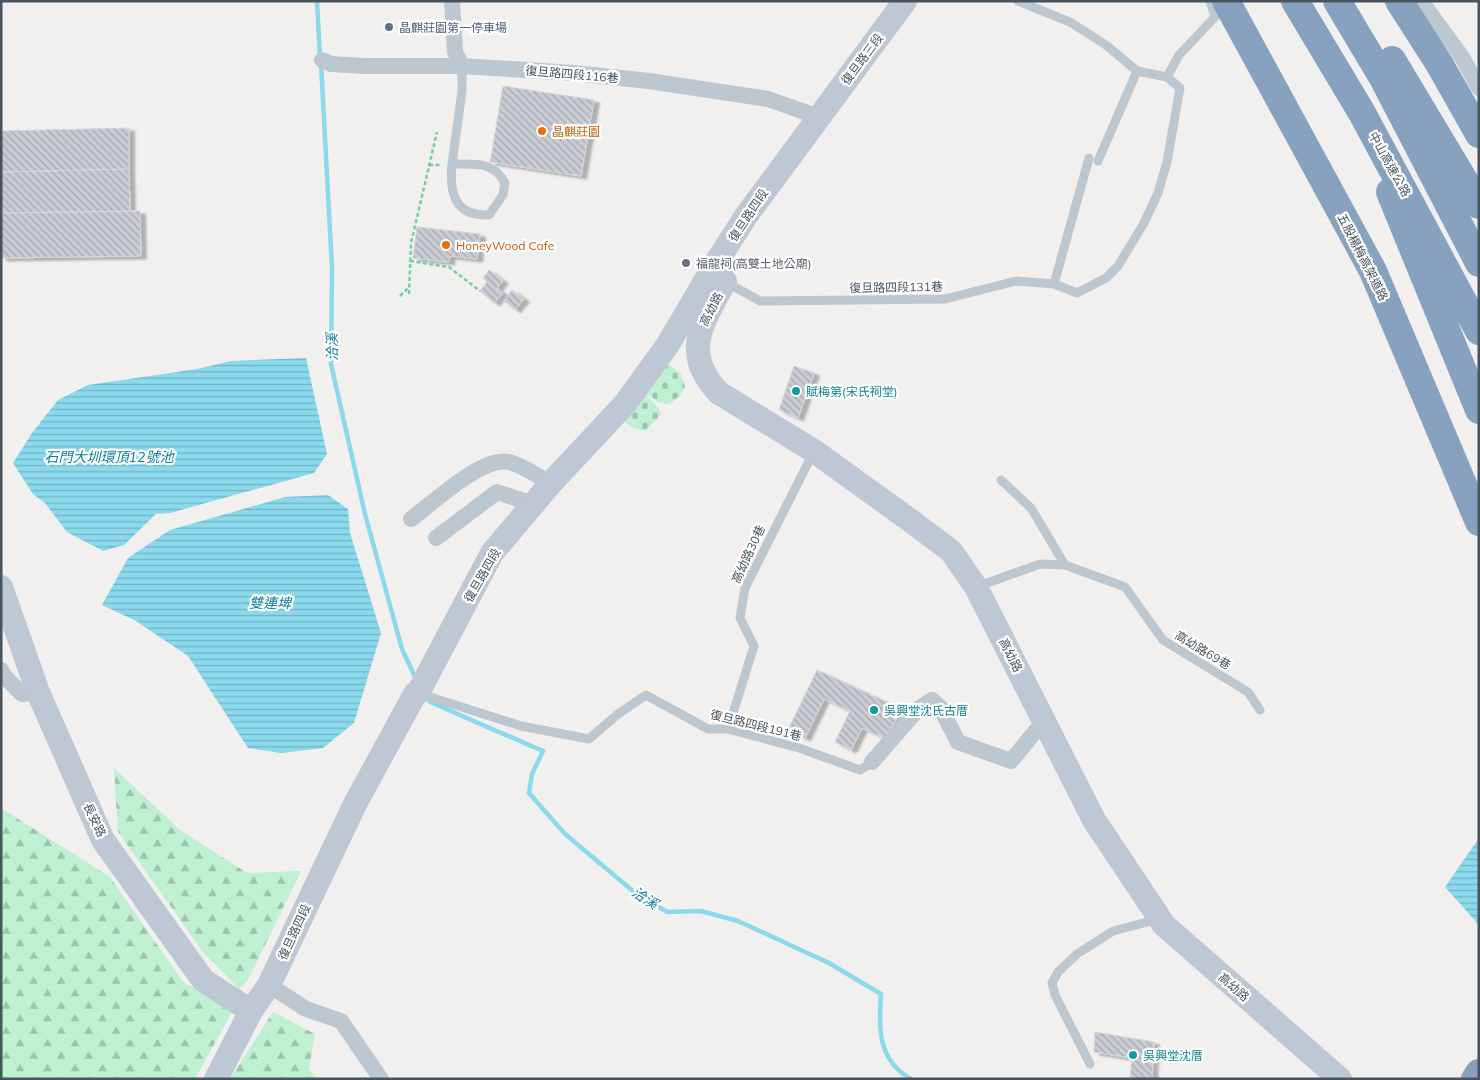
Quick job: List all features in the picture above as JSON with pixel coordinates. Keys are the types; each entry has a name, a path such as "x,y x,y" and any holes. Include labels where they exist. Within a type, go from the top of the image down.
{"highway":[{"name":"五股楊梅高架道路","path":"1226,1 1373,271 1479,522"},
{"name":"中山高速公路","path":"1295,1 1362,113 1479,331"},
{"path":"1337,1 1383,78 1479,263"},
{"path":"1357,1 1479,204"},
{"path":"1399,1 1440,65 1479,134"},
{"path":"1362,113 1403,227 1479,410"},
{"path":"1475,1079 1479,1072"}],"street":[{"path":"452,1 455,52 462,66"},
{"name":"復旦路三段","path":"819,117 905,1"},
{"path":"1421,1 1462,57 1479,88"},
{"name":"復旦路四段116巷","path":"322,60 331,64 462,66 574,73 649,81 768,99 819,117"},
{"name":"復旦路四段","path":"216,1079 251,1011 269,985 355,804 492,553 551,483 624,405 719,273 772,180 819,117"},
{"name":"高幼路","path":"719,273 700,330 697,354 703,374 719,393 814,451 951,552 976,587 1094,820 1164,925 1340,1079"},
{"path":"411,519 477,470 493,462 509,462 551,483"},
{"path":"436,538 497,492 533,504"},
{"name":"長安路","path":"1,587 38,692 104,840 203,980 251,1011"},
{"path":"1,670 4,677 22,694 38,692"},
{"path":"872,762 918,709 932,700 940,706 958,742 1011,761 1044,721"},
{"path":"269,985 306,1008 341,1021 381,1079"}],"lane":[{"path":"1018,1 1070,22 1106,45 1137,71 1167,77 1179,55 1215,17 1210,1"},
{"path":"452,164 479,164 499,172 505,183 503,196 489,216 477,216 462,210 453,197 452,164 462,91 462,66"},
{"path":"1054,284 1094,159 1137,71"},
{"name":"復旦路四段131巷","path":"719,273 760,301 945,299 1016,281 1054,284 1077,293 1106,278 1118,266 1144,223 1158,193 1165,170 1180,88 1167,77"},
{"name":"高幼路30巷","path":"728,729 754,646 740,618 745,588 814,451"},
{"path":"1001,480 1032,508 1065,565"},
{"name":"高幼路69巷","path":"976,587 1040,564 1065,565 1093,573 1125,587 1163,640 1248,692 1260,710"},
{"name":"復旦路四段191巷","path":"416,694 521,726 589,739 618,714 646,695 708,729 728,729 799,748 860,770 872,762"},
{"path":"1090,1064 1055,995 1052,983 1058,972 1076,954 1113,931 1160,918"}],"path":[{"path":"409,294 411,242 437,132"},
{"path":"410,261 449,267 480,291"},
{"path":"400,296 409,288"}],"green space":[{"path":"667,363 681,374 685,386 681,395 670,404 658,402 645,392"},
{"path":"645,393 659,409 661,415 645,431 633,428 622,420"},
{"path":"114,768 180,830 247,873 301,871 248,980 239,989 203,952 118,832"},
{"path":"1,808 110,877 183,982 233,1010 195,1079 1,1079"},
{"path":"273,1012 315,1034 309,1069 317,1079 230,1079"}],"water":[{"name":"石門大圳環頂12號池","path":"306,358 327,454 314,473 170,513 156,514 124,545 103,551 67,532 45,503 33,494 13,463 32,433 58,400 88,385 197,369 231,361"},
{"name":"雙連埤","path":"328,495 348,509 350,533 381,633 354,723 323,748 281,753 248,748 188,656 136,621 102,605 128,558 170,530 285,497"},
{"path":"1479,838 1479,925 1445,887"}],"building":[{"name":"晶麒莊園","path":"503,86 594,100 581,176 490,162"},
{"path":"129,128 129,169 1,172 1,131"},
{"path":"129,169 130,211 1,213 1,172"},
{"path":"140,211 141,256 1,258 1,213"},
{"name":"HoneyWood Cafe","path":"417,227 480,234 477,259 450,256 449,262 413,258"},
{"path":"489,270 503,281 497,288 503,293 494,303 480,291 487,282 483,278"},
{"path":"512,290 524,299 515,310 504,301"},
{"name":"賦梅第(宋氏祠堂)","path":"794,366 814,373 798,418 779,410"},
{"name":"吳興堂沈氏古厝","path":"817,670 902,709 885,738 862,728 851,750 835,742 850,711 824,699 805,738 788,730"},
{"name":"吳興堂沈厝","path":"1095,1032 1154,1042 1152,1079 1130,1079 1132,1058 1094,1052"}],"waterway":[{"name":"洽溪","path":"317,1 320,56"},
{"name":"洽溪","path":"321,64 332,267 331,364 365,514 402,649 417,681"},
{"name":"洽溪","path":"430,702 543,751 532,774 529,793 565,834 633,891 667,912 701,911 738,921 829,963 881,994 881,1031 886,1053 900,1071 911,1079"}],"place":[{"name":"晶麒莊園第一停車場","path":"389,27"},
{"name":"晶麒莊園","path":"542,131"},
{"name":"HoneyWood Cafe","path":"446,245"},
{"name":"福龍祠(高雙土地公廟)","path":"686,263"},
{"name":"賦梅第(宋氏祠堂)","path":"796,391"},
{"name":"吳興堂沈氏古厝","path":"874,710"},
{"name":"吳興堂沈厝","path":"1133,1055"}]}
